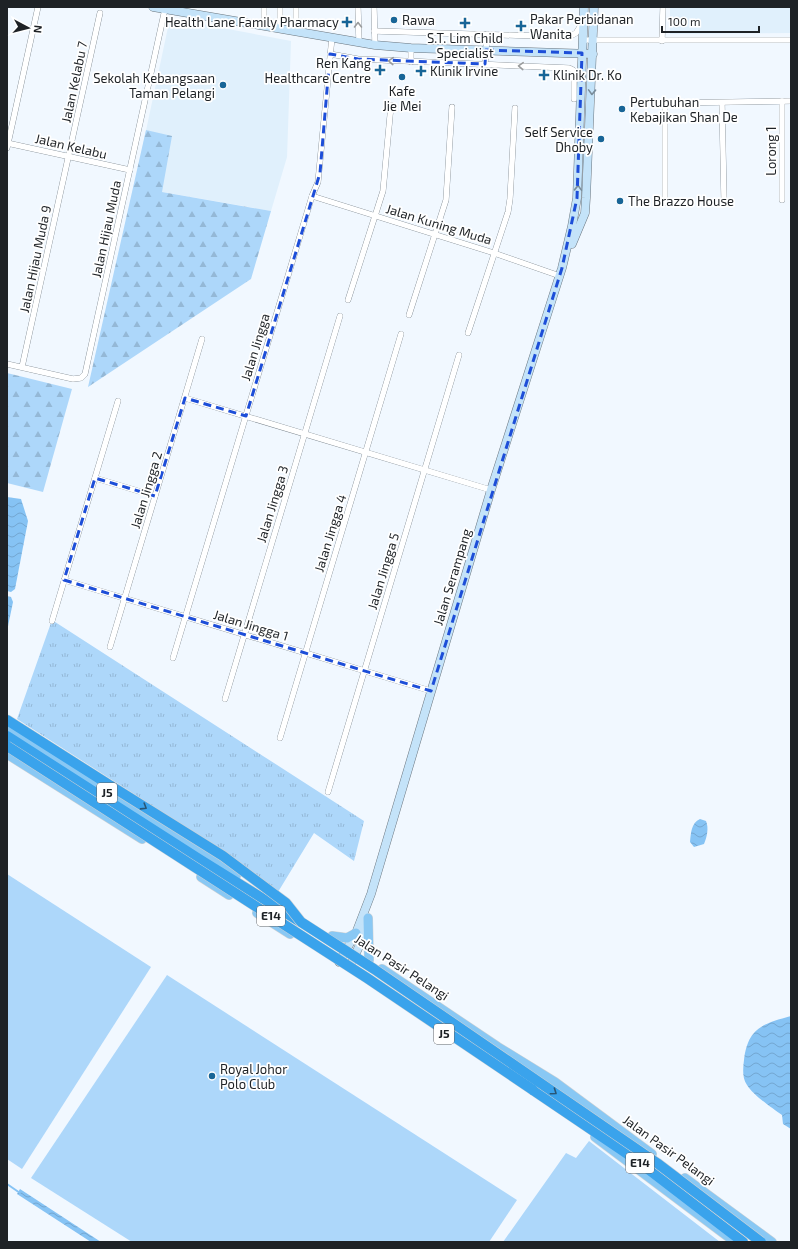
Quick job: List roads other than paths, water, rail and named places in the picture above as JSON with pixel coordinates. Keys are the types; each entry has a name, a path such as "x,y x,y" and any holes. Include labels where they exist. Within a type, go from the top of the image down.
{"highway":[{"path":"7,720 223,856 286,903 301,922"},
{"name":"E14","path":"7,736 374,969 651,1159 761,1242"},
{"name":"E14","path":"7,746 288,927 472,1048 635,1159 743,1242"}],"main road":[{"path":"153,7 375,45 411,48 593,54"},
{"name":"Jalan Serampang","path":"561,272 577,198 584,7"},
{"name":"Jalan Serampang","path":"339,962 356,933 371,894 491,490 561,272 585,213 589,158 594,7"},
{"name":"Jalan Pasir Pelangi","path":"7,728 357,952 498,1047 555,1082 772,1242"},
{"name":"J5","path":"7,754 279,928 348,968 574,1122 735,1242"},
{"name":"Jalan Serampang","path":"348,968 357,952 364,934 371,894"},
{"path":"368,918 369,960"},
{"path":"332,936 347,938 356,933"}],"street":[{"path":"7,145 38,7"},
{"path":"264,7 264,26"},
{"path":"280,7 280,29"},
{"path":"296,7 296,32"},
{"path":"358,7 359,42"},
{"path":"374,7 375,45"},
{"path":"662,41 663,7"},
{"name":"Jalan Hijau Muda","path":"7,364 73,379 80,378 85,374 165,9"},
{"name":"Jalan Kelabu 7","path":"69,157 100,13"},
{"path":"374,31 569,37 576,33 583,22"},
{"path":"485,64 486,34"},
{"name":"Jalan Jingga","path":"173,658 320,173 332,37"},
{"path":"582,40 791,40"},
{"path":"411,48 411,62"},
{"path":"330,54 358,59 569,68 573,70 574,73 574,99"},
{"name":"Lorong 1","path":"782,101 782,200"},
{"path":"665,203 665,107 667,103 791,101"},
{"path":"722,103 724,199"},
{"path":"348,300 383,191 386,175 391,105"},
{"path":"409,315 447,190 452,107"},
{"path":"468,333 510,199 515,108"},
{"name":"Jalan Kelabu","path":"7,145 130,170"},
{"name":"Jalan Hijau Muda 9","path":"22,367 69,157"},
{"name":"Jalan Kuning Muda","path":"312,196 494,253 561,272"},
{"name":"Jalan Jingga 3","path":"225,699 340,316"},
{"name":"Jalan Jingga 4","path":"280,738 401,334"},
{"name":"Jalan Jingga 2","path":"110,647 202,339"},
{"name":"Jalan Jingga 5","path":"328,792 459,356"},
{"path":"185,398 491,490"},
{"path":"52,621 118,401"},
{"path":"95,478 155,496"},
{"name":"Jalan Jingga 1","path":"64,580 431,691"}],"water":[{"path":"7,497 21,499 28,521 15,589 11,592 7,591"},
{"path":"7,596 11,597 13,602 7,631"},
{"path":"700,819 706,821 707,835 704,844 694,847 690,842 691,832 695,823"},
{"path":"791,1016 791,1129 783,1124 782,1115 750,1089 745,1082 743,1070 746,1049 753,1034 764,1025"},
{"path":"20,1189 101,1242 91,1242 17,1194"}],"waterway":[{"path":"7,1184 20,1193"}],"place":[{"name":"Rawa","path":"394,20"},
{"name":"Health Lane Family Pharmacy","path":"347,22"},
{"name":"S.T. Lim Child Specialist","path":"465,23"},
{"name":"Pakar Perbidanan Wanita","path":"521,26"},
{"name":"Ren Kang Healthcare Centre","path":"380,70"},
{"name":"Klinik Irvine","path":"421,71"},
{"name":"Klinik Dr. Ko","path":"544,75"},
{"name":"Kafe Jie Mei","path":"402,77"},
{"name":"Sekolah Kebangsaan Taman Pelangi","path":"223,85"},
{"name":"Pertubuhan Kebajikan Shan De","path":"622,109"},
{"name":"Self Service Dhoby","path":"601,139"},
{"name":"The Brazzo House","path":"620,201"},
{"name":"Royal Johor Polo Club","path":"212,1076"}]}
